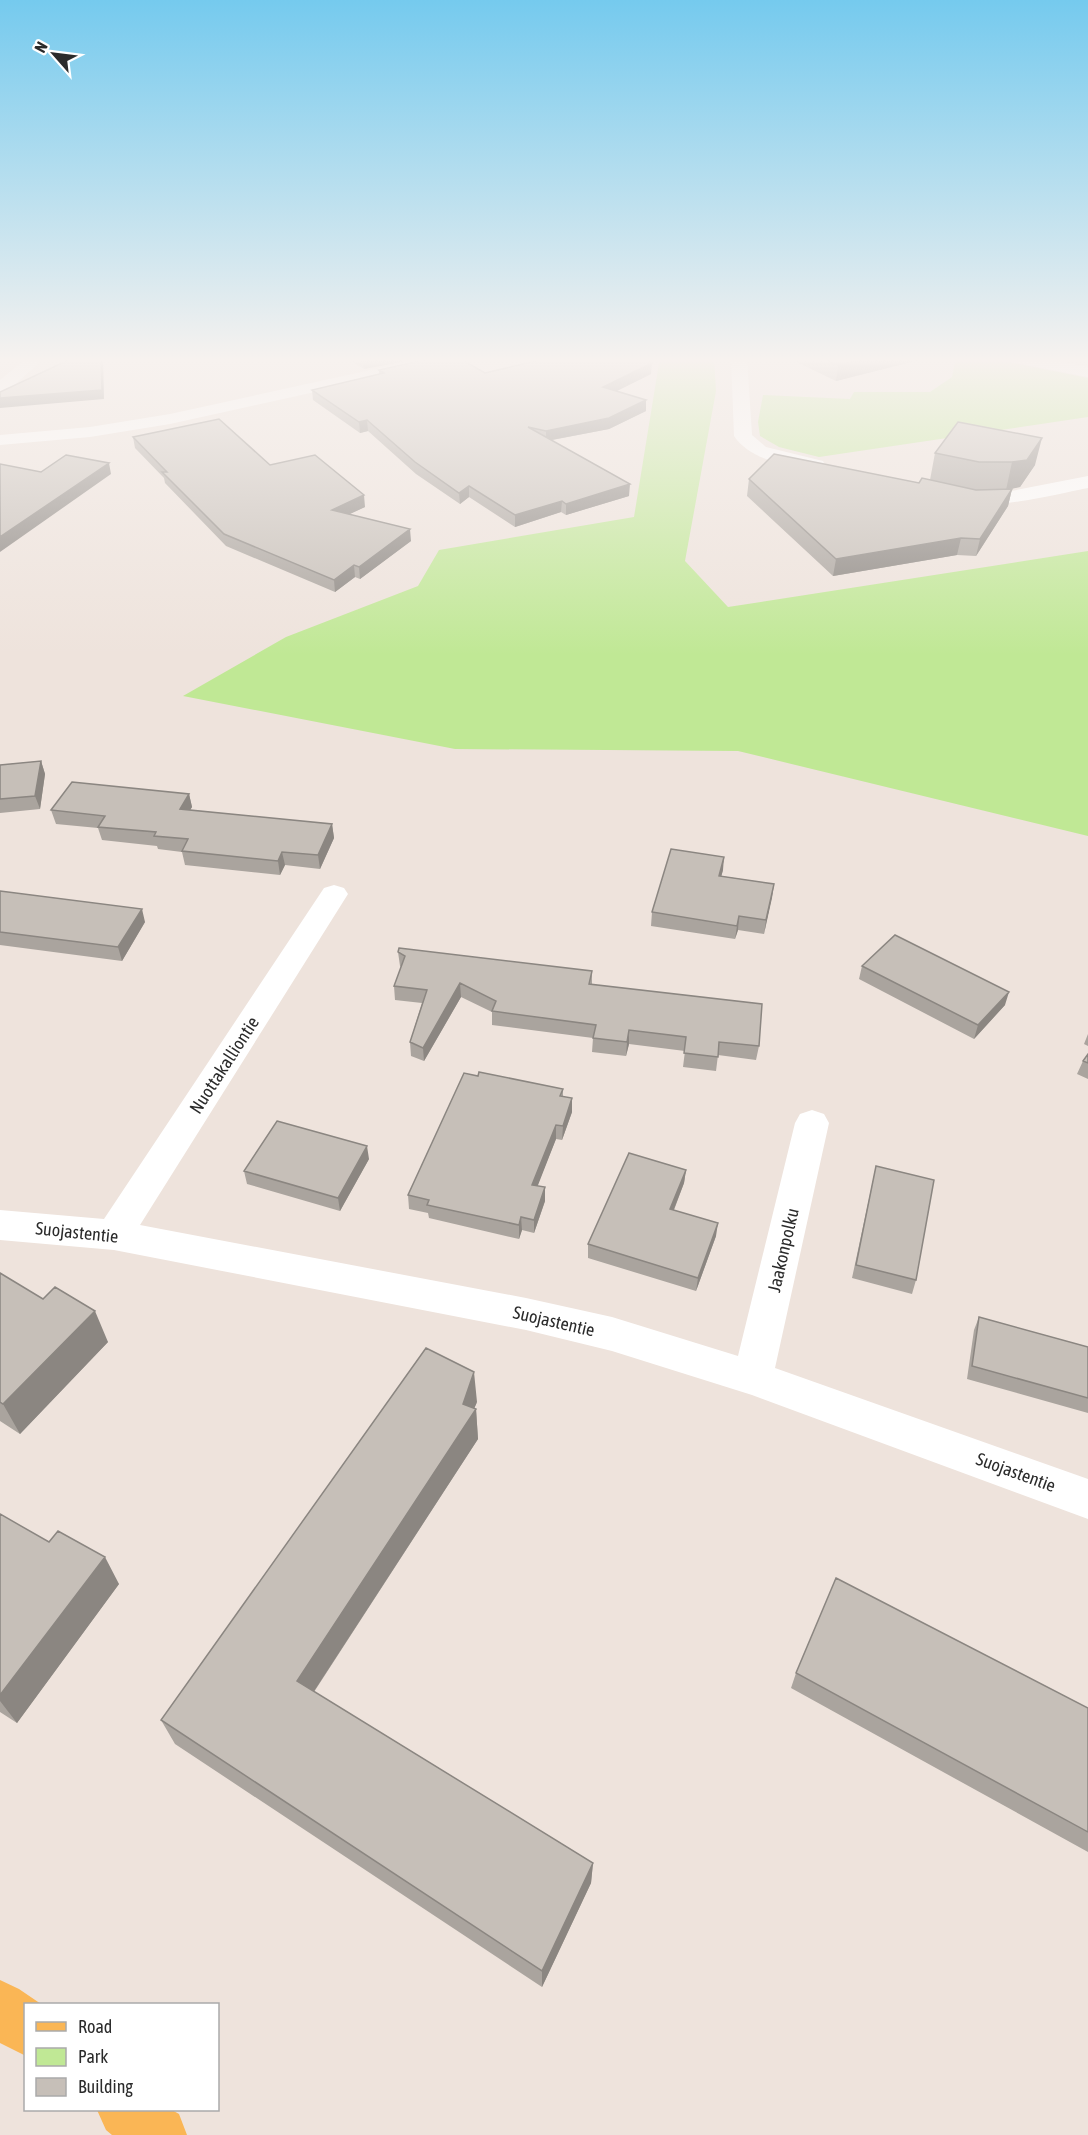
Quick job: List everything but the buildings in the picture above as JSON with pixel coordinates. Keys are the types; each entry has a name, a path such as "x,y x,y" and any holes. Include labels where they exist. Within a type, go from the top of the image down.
{"main road":[{"path":"0,2008 24,2026"},
{"path":"128,2111 158,2135"}],"street":[{"path":"782,457 829,468"},
{"path":"951,494 973,498 1006,498 1088,483"},
{"name":"Nuottakalliontie","path":"114,1235 334,894"},
{"name":"Jaakonpolku","path":"753,1378 812,1123"},
{"name":"Suojastentie","path":"0,1225 114,1235 526,1314 612,1334 753,1378 1088,1499"}],"green space":[{"path":"644,457 704,457 685,561 728,607 1088,551 1088,836 738,751 455,749 183,696 286,637 418,586 439,550 634,517"}]}
